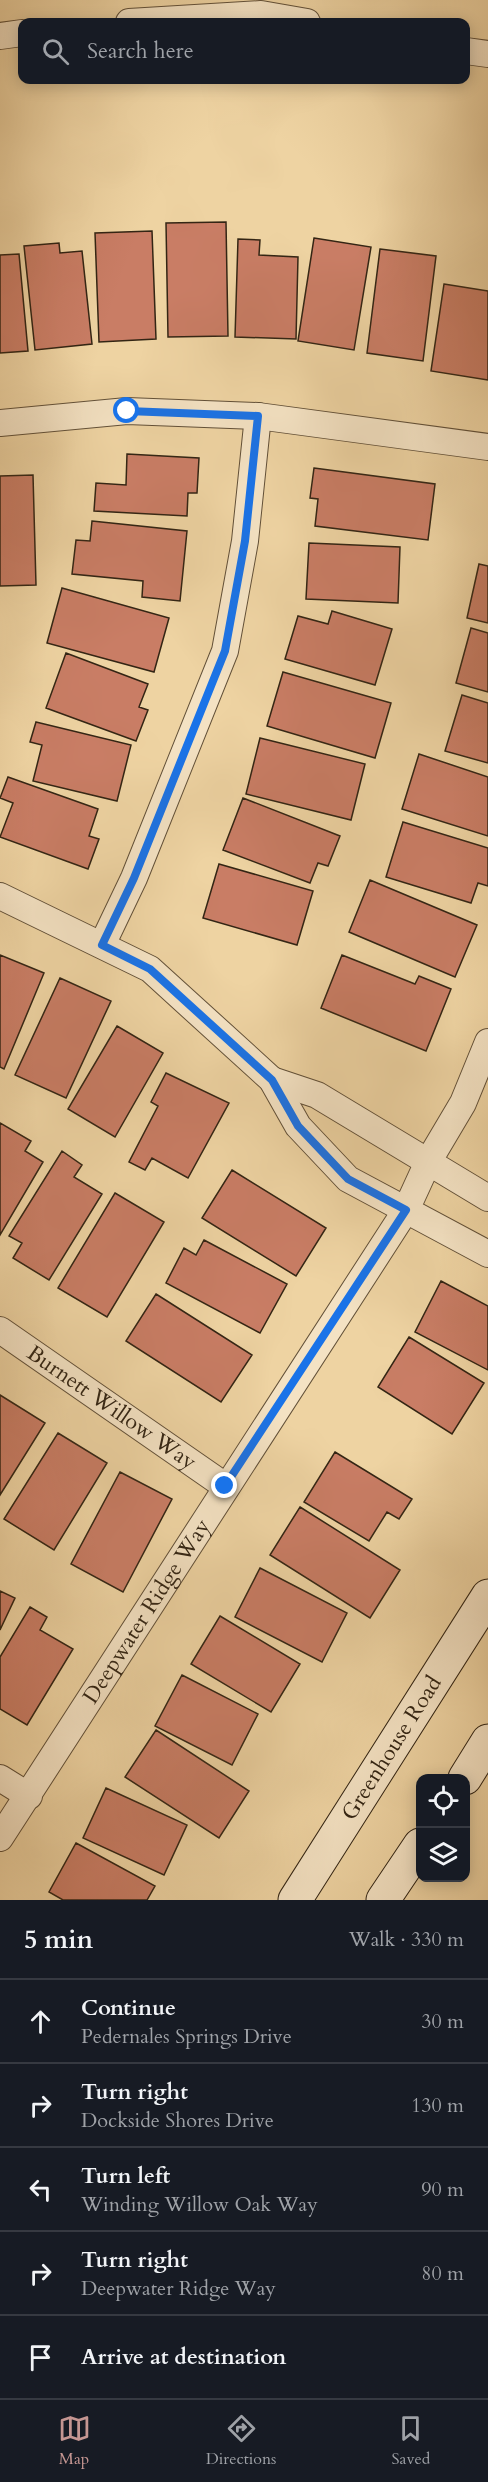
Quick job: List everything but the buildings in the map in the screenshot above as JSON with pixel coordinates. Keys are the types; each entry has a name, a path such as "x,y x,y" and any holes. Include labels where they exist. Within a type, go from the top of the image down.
{"street":[{"path":"195,18 261,14 284,18"},
{"path":"0,36 18,34"},
{"path":"470,52 488,54"},
{"path":"0,423 127,411 258,416 488,447"},
{"path":"102,945 134,878 225,651 245,541 258,416"},
{"path":"0,896 150,969 272,1080 298,1126 348,1179 488,1254"},
{"name":"Deepwater Ridge Way","path":"0,1838 29,1796 225,1486 406,1210 428,1162 463,1103 488,1042"},
{"path":"272,1080 317,1095 488,1198"},
{"name":"Burnett Willow Way","path":"0,1330 225,1486"},
{"name":"Greenhouse Road","path":"295,1900 488,1596"},
{"path":"468,1774 488,1741"},
{"path":"0,1778 29,1796"},
{"path":"383,1900 416,1851"}],"route":[{"path":"127,411 258,416 245,541 225,651 134,878 102,945 150,969 272,1080 298,1126 348,1179 406,1210 225,1486"}]}
